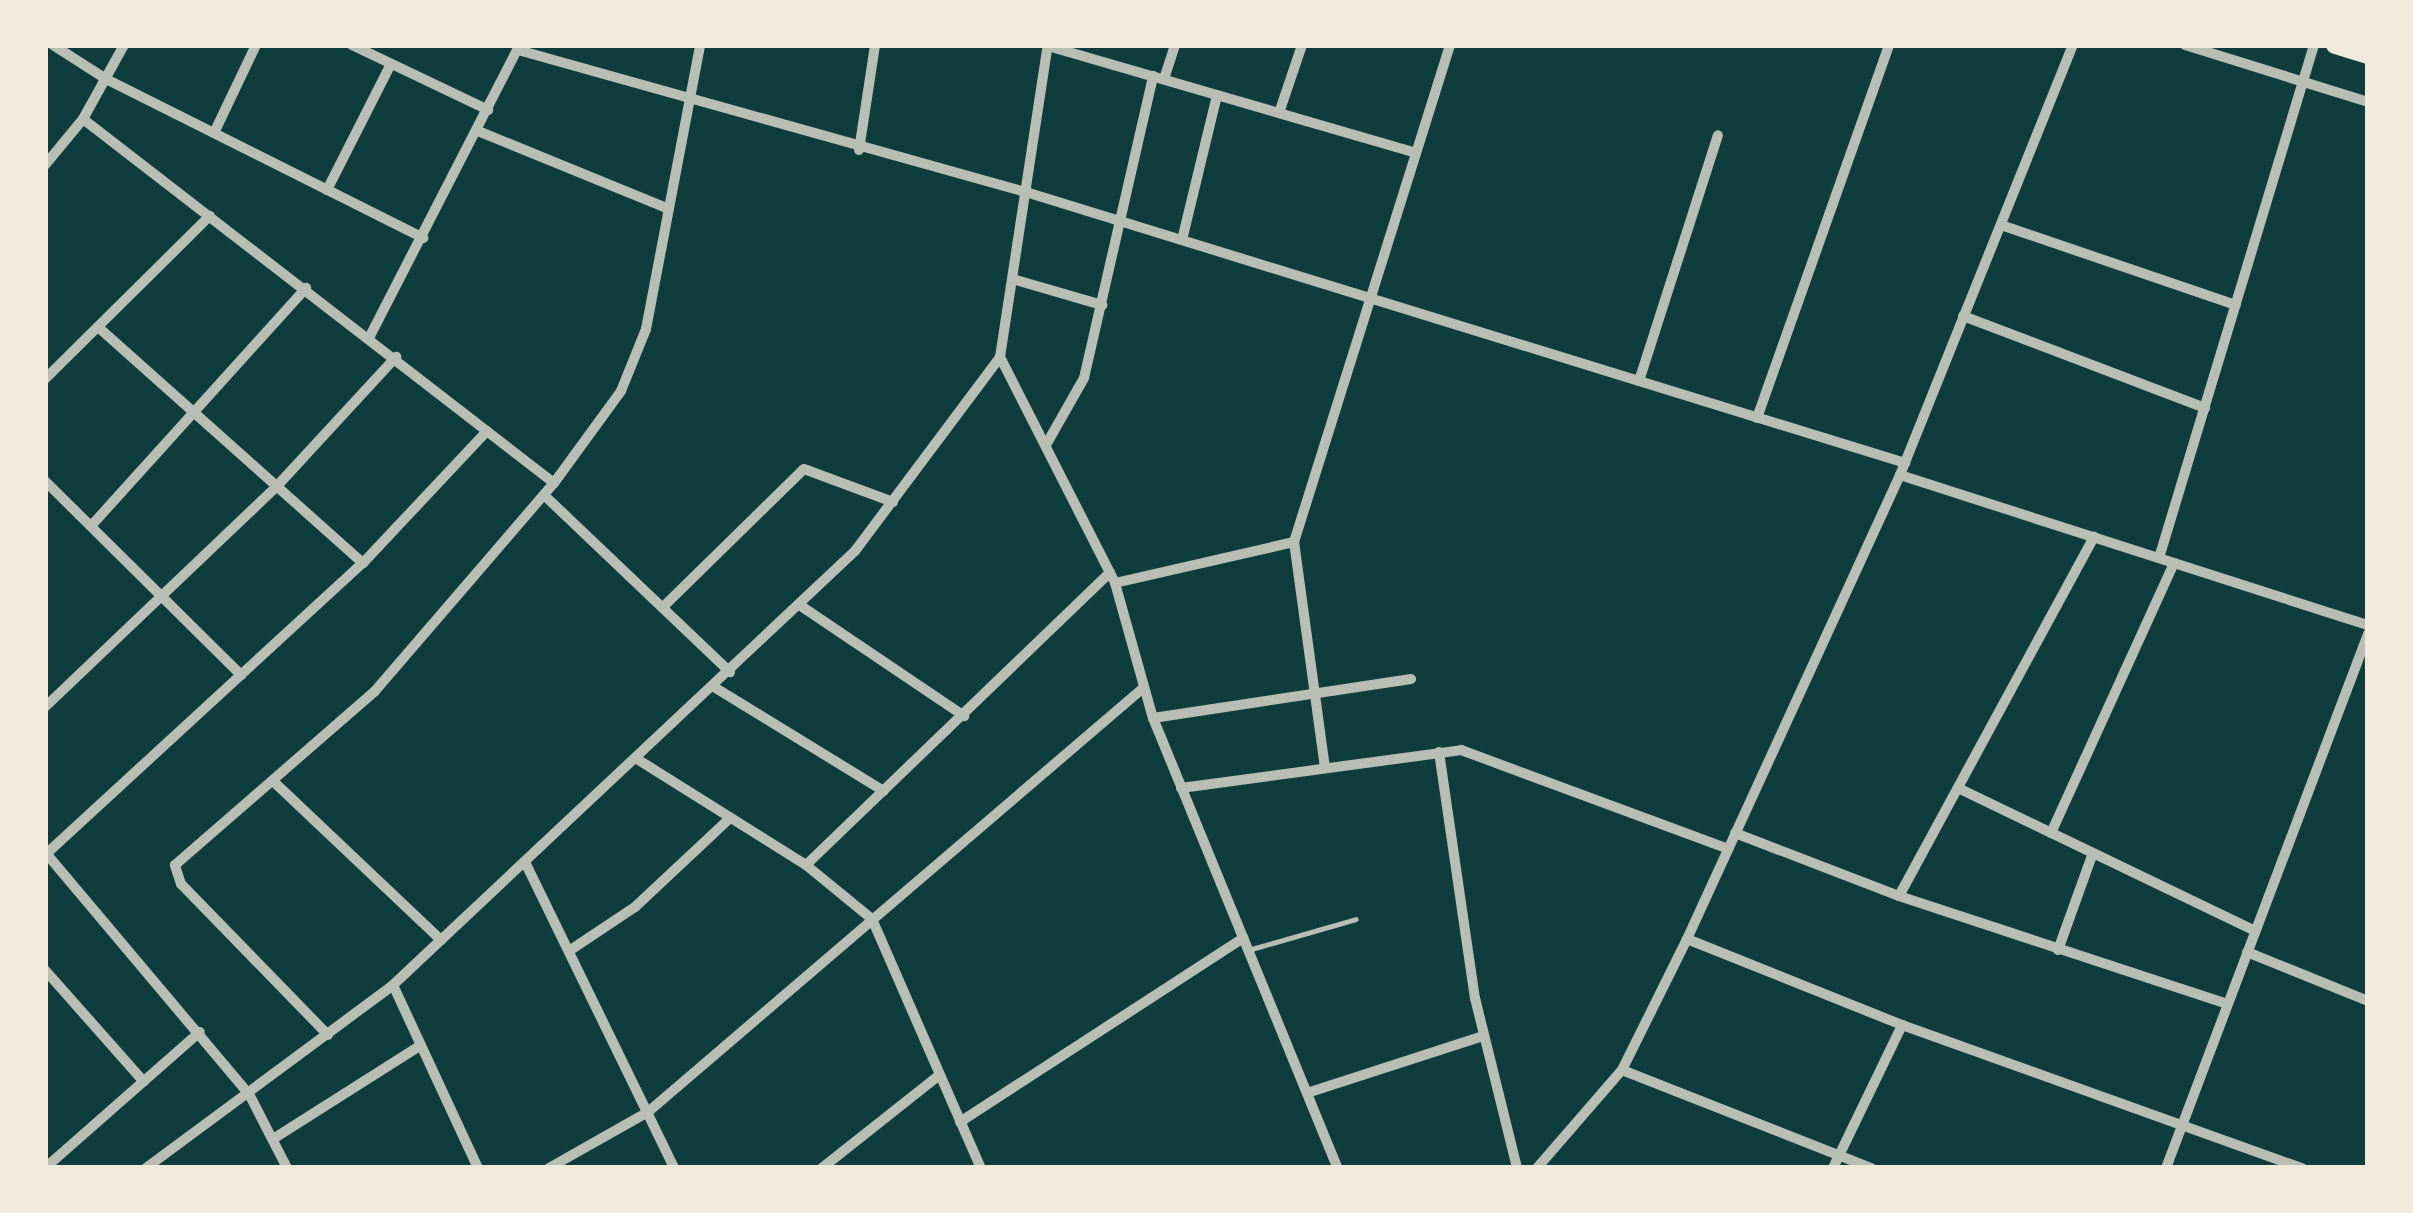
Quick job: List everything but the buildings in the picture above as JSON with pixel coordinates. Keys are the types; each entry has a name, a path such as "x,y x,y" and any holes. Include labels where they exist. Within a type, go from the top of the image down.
{"main road":[{"path":"2335,45 2368,55"}],"street":[{"path":"53,45 106,79 423,238"},
{"path":"45,165 82,119 124,45"},
{"path":"214,134 256,45"},
{"path":"352,45 488,110"},
{"path":"328,1035 176,874 179,856 274,782 375,691 554,483 621,392 637,357 700,45"},
{"path":"858,150 875,45"},
{"path":"146,1168 159,1164 393,985 802,606 893,502 1000,357 1016,280 1048,45 1414,152"},
{"path":"1046,445 1078,395 1159,78 1175,45"},
{"path":"1279,112 1302,45"},
{"path":"1325,768 1294,542 1450,45"},
{"path":"1757,418 1889,45"},
{"path":"1538,1168 1622,1070 1687,939 1903,469 2072,45"},
{"path":"2185,45 2368,102"},
{"path":"2160,558 2314,45"},
{"path":"370,336 518,47 690,102 1029,193 1639,381 1757,418 2094,537 2368,625"},
{"path":"328,190 391,64"},
{"path":"1182,240 1216,95"},
{"path":"82,119 370,336 554,483"},
{"path":"478,131 670,208"},
{"path":"1639,381 1718,134"},
{"path":"45,379 210,216"},
{"path":"2001,225 2236,305"},
{"path":"1016,280 1102,304"},
{"path":"91,526 306,288"},
{"path":"1963,316 2205,408"},
{"path":"98,327 363,564"},
{"path":"45,707 276,486 396,357"},
{"path":"1000,357 1113,577 1152,718 1338,1168"},
{"path":"287,1168 250,1094 46,854 363,564 487,431"},
{"path":"663,607 804,470 893,502"},
{"path":"45,482 241,675"},
{"path":"544,495 730,672"},
{"path":"1899,896 2094,537"},
{"path":"806,865 1113,577 1294,542"},
{"path":"2050,833 2174,563"},
{"path":"802,606 964,716"},
{"path":"2166,1168 2368,634"},
{"path":"1152,718 1410,679"},
{"path":"714,688 884,791"},
{"path":"549,1168 648,1112 1142,689"},
{"path":"1182,788 1440,752 1475,753 1728,849"},
{"path":"1440,752 1484,1036 1517,1168"},
{"path":"636,759 806,865 872,920 981,1168"},
{"path":"274,782 441,940"},
{"path":"1958,788 2255,931"},
{"path":"569,951 634,907 730,818"},
{"path":"1735,833 1899,896 2227,1004"},
{"path":"2058,950 2093,853"},
{"path":"525,862 674,1168"},
{"path":"960,1122 1243,938"},
{"path":"1687,939 1902,1024 2302,1168"},
{"path":"2247,952 2368,1001"},
{"path":"45,970 144,1082"},
{"path":"393,985 478,1168"},
{"path":"1834,1168 1902,1024"},
{"path":"48,1164 200,1032"},
{"path":"1307,1093 1484,1036"},
{"path":"273,1139 421,1045"},
{"path":"1622,1070 1871,1168"},
{"path":"822,1168 938,1076"}],"lane":[{"path":"1248,950 1356,920"}]}
